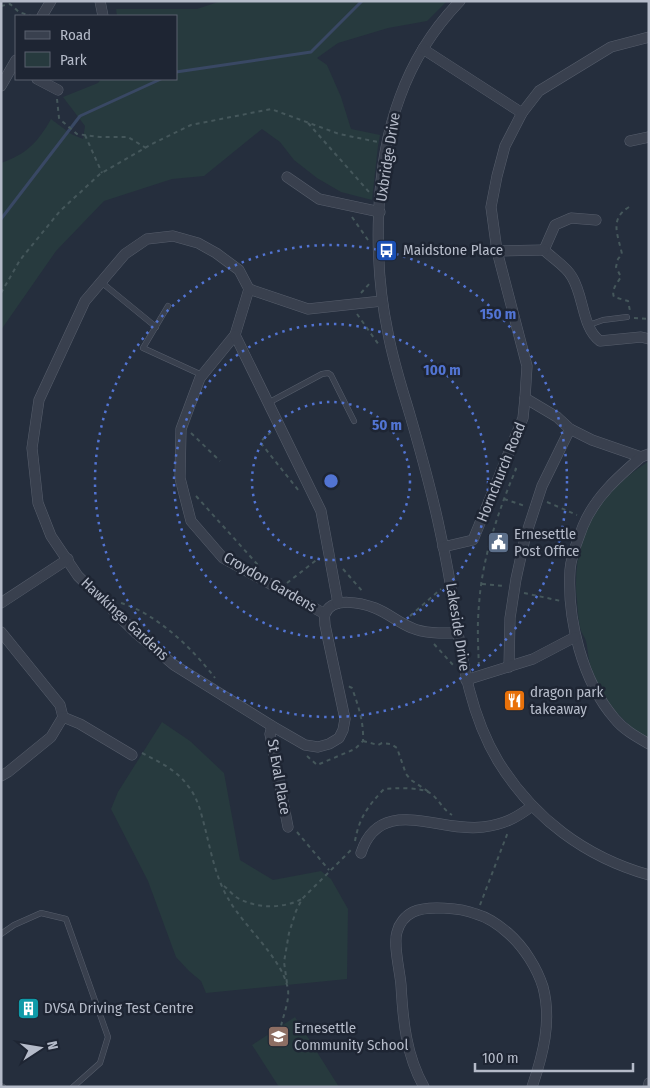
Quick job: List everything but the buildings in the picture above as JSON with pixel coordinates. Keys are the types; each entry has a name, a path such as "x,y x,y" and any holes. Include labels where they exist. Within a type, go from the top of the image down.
{"street":[{"path":"43,15 51,1"},
{"path":"100,1 103,15"},
{"name":"Uxbridge Drive","path":"382,302 380,209 388,143 400,96 423,49 441,23 460,1"},
{"name":"Hornchurch Road","path":"443,547 473,540 523,418 527,366 497,251 491,207 505,146 522,113 539,91 612,47 649,37"},
{"path":"423,49 522,113"},
{"path":"1,63 14,65 1,86"},
{"path":"40,80 58,90"},
{"path":"630,141 649,137"},
{"path":"286,177 319,199 380,209"},
{"path":"544,250 555,225 571,218 596,220"},
{"name":"Hawkinge Gardens","path":"249,289 238,270 216,253 198,243 173,236 148,239 125,254 85,301 39,400 32,448 38,503 52,536 78,576 136,633 174,665 305,745 318,747 329,744 339,738 345,719 325,625 325,614"},
{"path":"497,251 544,250 572,275 582,299 588,325 593,336 600,342 641,337 649,339"},
{"path":"249,289 308,309 382,302"},
{"name":"Croydon Gardens","path":"249,289 235,335 202,375 182,424 179,475 191,521 223,558 325,614"},
{"name":"Lakeside Drive","path":"382,302 394,361 428,478 450,581 466,680 476,714 492,750 513,784 532,806 560,832 610,861 649,875"},
{"name":"Croydon Gardens","path":"235,335 267,404 321,511 338,603"},
{"path":"525,398 557,417 570,429 592,440 645,456"},
{"path":"509,667 510,618 525,538 542,486 570,429"},
{"path":"645,456 602,493 584,524 570,569 575,637 587,669 600,697 616,720 633,735 649,744"},
{"path":"1,603 68,559"},
{"path":"325,614 338,603 350,602 371,606 413,629 431,633 458,633"},
{"path":"1,632 60,705 63,718 51,737 1,776"},
{"path":"466,680 533,659 575,637"},
{"path":"63,718 80,724 131,754"},
{"name":"St Eval Place","path":"272,726 270,734 288,827"},
{"path":"361,853 365,840 372,832 393,820 404,819 449,826 482,827 515,819 532,806"},
{"path":"424,1087 412,1060 406,1036 396,933 403,920 413,912 440,908 476,914 509,934 522,948 536,969 543,987 546,1003 547,1030 542,1055 532,1087"},
{"path":"648,1087 649,1083"}],"lane":[{"path":"101,281 156,327"},
{"path":"168,306 143,348 202,375"},
{"path":"588,325 603,320 629,317"},
{"path":"267,404 322,374 328,373 332,375 354,421"},
{"path":"1,934 14,924 41,913 66,918 108,1037 100,1063 73,1087"}],"path":[{"path":"1,6 10,4 19,12 28,15"},
{"path":"58,90 56,102 60,118 77,134 128,137 146,148"},
{"path":"1,293 20,260 60,211 102,173 191,125 271,110 339,134 368,142 388,143"},
{"path":"307,122 380,209"},
{"path":"85,135 102,173"},
{"path":"341,204 368,239"},
{"path":"629,207 622,211 616,224 622,254 618,259 616,267 621,277 613,294 614,298 628,301 629,317 649,319"},
{"path":"379,345 351,304 380,272"},
{"path":"182,424 220,461"},
{"path":"278,426 260,442 300,493"},
{"path":"479,676 479,604 482,584 490,540 516,469 512,467 509,474 501,471"},
{"path":"192,492 262,569 268,582"},
{"path":"504,499 534,510"},
{"path":"537,499 576,514"},
{"path":"280,588 329,555 344,569 369,599 371,606"},
{"path":"402,623 450,581"},
{"path":"482,584 514,589 556,600"},
{"path":"103,600 136,608 185,644 197,655 216,679"},
{"path":"422,631 454,666"},
{"path":"363,741 378,745 382,743 391,744 397,748 406,774 430,793 445,811 453,815"},
{"path":"131,754 133,748 180,775 190,787 196,800 228,899 270,954 288,985"},
{"path":"281,1026 288,995 284,962 289,933 302,899 354,846 357,830 367,807 384,789 406,788 430,793"},
{"path":"476,914 510,828 510,820"},
{"path":"288,827 297,832 329,870"},
{"path":"222,884 236,897 263,905 277,907 302,899"}],"green space":[{"path":"221,1 447,1 427,21 388,28 338,43 317,58 327,65 341,97 351,129 380,135 372,200 341,192 317,178 294,160 280,142 262,129 204,176 172,179 104,201 56,251 1,330 1,163 18,156 31,146 51,119 71,134 83,139 85,126 63,97 98,83 100,80 178,80 178,15 117,15 116,9 197,9"},
{"path":"649,461 649,740 621,717 600,689 595,678 590,664 586,641 579,624 576,579 578,558 584,538 602,503 631,474"},
{"path":"162,722 190,741 224,773 240,860 273,880 321,871 331,879 348,909 347,979 206,993 201,981 176,957 148,881 111,809 118,792"},
{"path":"295,1017 339,1087 279,1087 252,1045"}],"waterway":[{"path":"178,72 311,52 362,1"},
{"path":"1,219 80,116 159,80"}],"place":[{"name":"Maidstone Place","path":"387,250"},
{"name":"Ernesettle Post Office","path":"498,543"},
{"name":"dragon park takeaway","path":"514,701"},
{"name":"DVSA Driving Test Centre","path":"28,1008"},
{"name":"Ernesettle Community School","path":"278,1037"}]}
